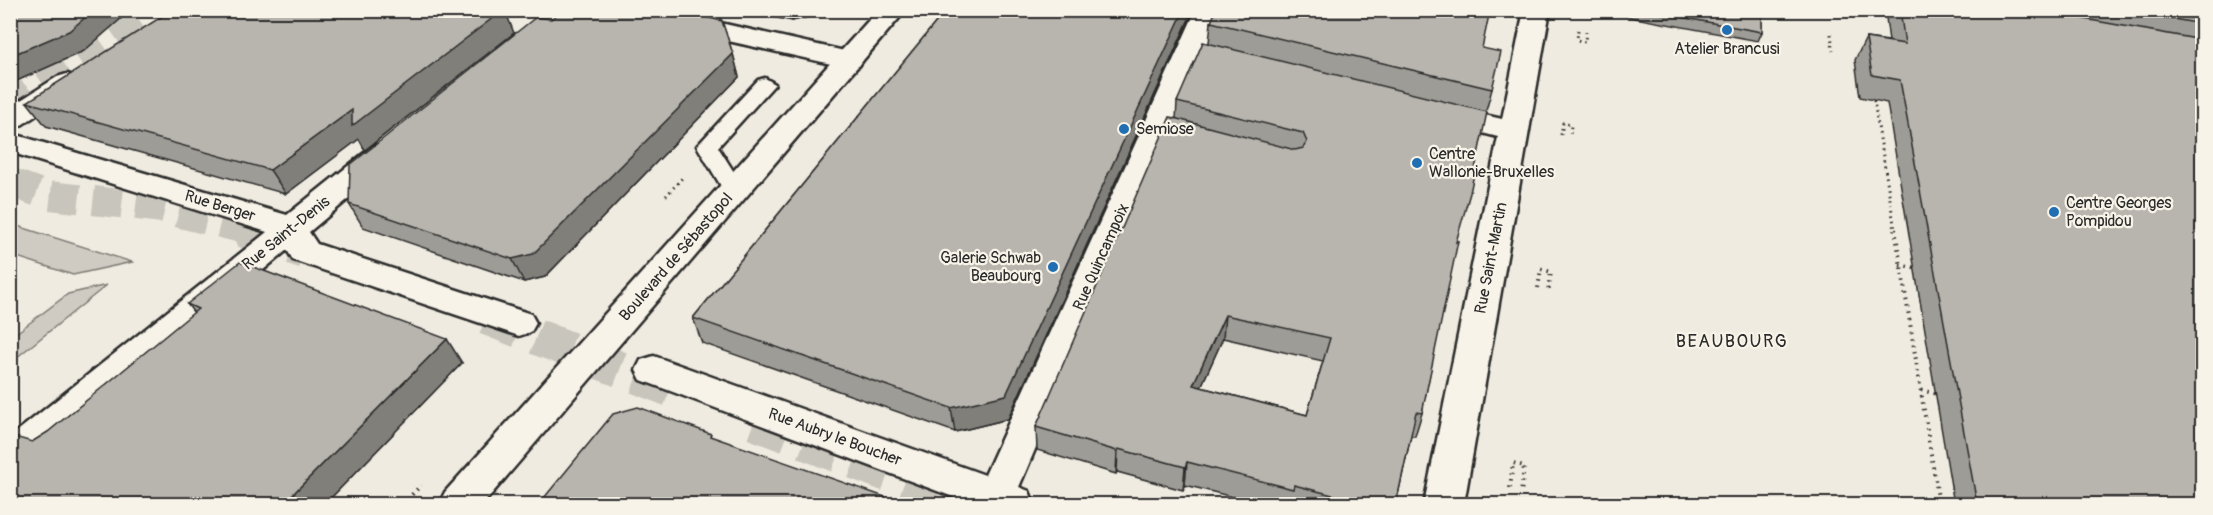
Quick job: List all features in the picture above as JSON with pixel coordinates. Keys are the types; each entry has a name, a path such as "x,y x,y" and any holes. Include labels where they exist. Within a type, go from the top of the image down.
{"street":[{"path":"625,10 849,60"},
{"name":"Boulevard de Sébastopol","path":"459,504 893,10"},
{"name":"Rue Quincampoix","path":"1002,502 1202,55 1209,10"},
{"name":"Rue Saint-Martin","path":"1444,504 1537,10"},
{"path":"10,120 90,68"},
{"path":"1411,106 1515,132"},
{"name":"Rue Saint-Denis","path":"10,460 410,133"},
{"name":"Rue Berger","path":"10,142 291,228"},
{"path":"291,228 305,252 519,323"},
{"name":"Rue Aubry le Boucher","path":"654,370 1002,502"}],"lane":[{"path":"735,191 707,146 765,84"}],"path":[{"path":"1578,30 1576,40 1585,42 1586,31"},
{"path":"1831,34 1833,51"},
{"path":"1872,89 1939,504"},
{"path":"1561,135 1563,123 1571,125 1570,138"},
{"path":"666,196 683,177"},
{"path":"1900,265 1920,269"},
{"path":"1538,288 1541,269 1551,272 1548,292"},
{"path":"1921,390 1942,395"},
{"path":"1510,488 1513,463 1524,466 1521,494"}],"shaded area":[{"path":"11,224 132,262 73,275 11,255"},
{"path":"107,285 11,362 11,337 68,294"}],"building":[{"path":"10,10 94,10 69,31 10,56"},
{"path":"172,10 503,10 352,126 352,110 270,170 27,102"},
{"path":"572,10 676,10 722,21 733,54 533,254 512,259 349,204 350,165 536,17 551,19 558,14"},
{"path":"946,10 1184,10 1006,395 951,408 693,318"},
{"path":"1216,10 1490,10 1482,48 1501,52 1492,89 1211,22"},
{"path":"1642,10 1762,10 1762,32"},
{"name":"Centre Georges Pompidou","path":"1900,10 2034,10 2202,40 2202,504 1977,504 1900,80 1872,75 1866,38 1905,44"},
{"path":"2123,10 2144,10 2202,20 2202,24"},
{"path":"1203,42 1487,112 1470,193 1456,242 1458,241 1422,413 1416,412 1396,504 1367,504 1294,485 1293,489 1187,462 1185,467 1118,449 1117,451 1036,427 1170,117 1295,150 1303,148 1307,142 1303,133 1177,102","holes":["1225,315 1330,338 1307,415 1193,385"]},
{"path":"240,262 447,339 283,504 10,504 10,440 15,437 32,442 48,432 198,309 187,304"},
{"path":"638,407 711,434 710,436 905,504 539,504 613,414"}],"tunnel":[{"path":"10,111 37,85 143,10"},
{"path":"10,182 45,195 159,208 247,230"},
{"path":"242,229 305,251"},
{"path":"486,317 681,393"},
{"path":"754,422 965,504"}],"place":[{"name":"Atelier Brancusi","path":"1727,30"},
{"name":"Semiose","path":"1124,129"},
{"name":"Centre Wallonie-Bruxelles","path":"1417,163"},
{"name":"Centre Georges Pompidou","path":"2054,212"},
{"name":"Galerie Schwab Beaubourg","path":"1053,267"}],"district":[{"name":"BEAUBOURG","path":"1732,341"}]}
